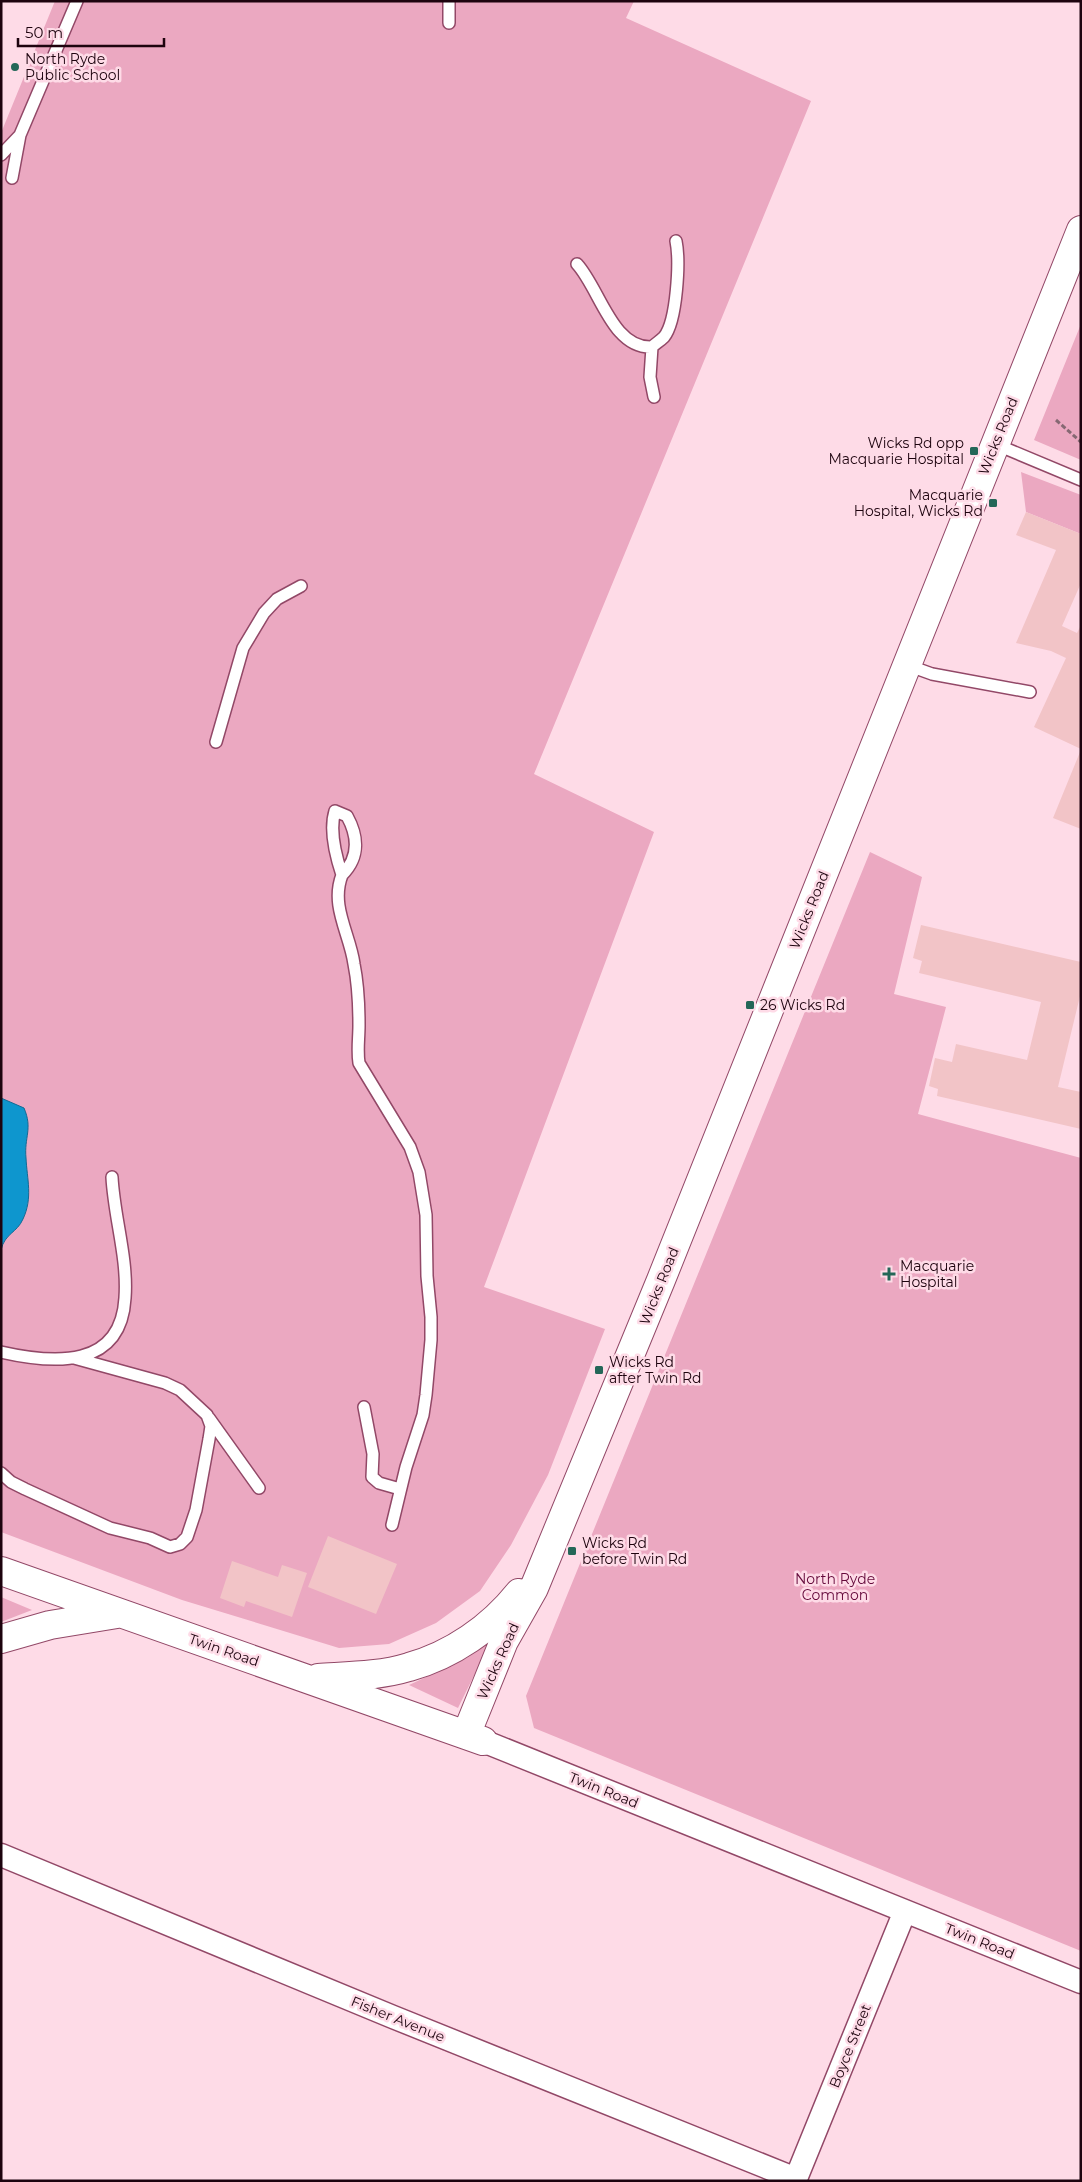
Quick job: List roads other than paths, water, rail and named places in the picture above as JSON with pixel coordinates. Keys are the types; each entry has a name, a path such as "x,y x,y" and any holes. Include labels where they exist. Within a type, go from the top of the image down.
{"main road":[{"name":"Wicks Road","path":"474,1738 504,1641 534,1588 665,1271 1081,230"},
{"path":"308,1679 377,1673 408,1668 430,1660 450,1650 502,1613 545,1561"},
{"name":"Twin Road","path":"1,1572 474,1738"},
{"name":"Twin Road","path":"1,1638 50,1624 121,1614"}],"street":[{"name":"Twin Road","path":"474,1738 1081,1982"},
{"name":"Fisher Avenue","path":"1,1855 393,2017 796,2180"},
{"name":"Boyce Street","path":"796,2180 905,1911"}],"lane":[{"path":"12,178 20,136 77,1"},
{"path":"448,23 449,1"},
{"path":"1,155 20,136"},
{"path":"654,397 650,377 652,347 664,336 669,326 676,296 678,262 676,242"},
{"path":"577,264 586,274 610,319 622,335 633,344 652,347"},
{"path":"995,444 1081,480"},
{"path":"216,742 243,648 264,613 277,599 301,586"},
{"path":"907,665 932,674 1030,692"},
{"path":"342,875 332,820 335,812 347,816 356,838 355,850 338,885 337,900 354,964 359,1022 356,1050 358,1064 410,1147 419,1172 426,1215 427,1276 431,1316 430,1356 423,1415 400,1488 392,1525"},
{"path":"1,1352 36,1358 74,1358 97,1352 115,1333 122,1318 125,1297 112,1177"},
{"path":"74,1358 165,1383 180,1390 207,1415 259,1488"},
{"path":"364,1407 373,1454 372,1477 379,1483 400,1488"},
{"path":"1,1473 11,1482 25,1490 110,1528 150,1538 170,1547 180,1544 187,1537 200,1494 211,1426 207,1415"}],"water":[{"path":"1,1098 24,1108 27,1115 26,1151 29,1196 23,1219 5,1240 1,1250"}],"place":[{"name":"North Ryde Public School","path":"15,67"},
{"name":"Wicks Rd opp Macquarie Hospital","path":"974,451"},
{"name":"Macquarie Hospital, Wicks Rd","path":"993,503"},
{"name":"26 Wicks Rd","path":"750,1005"},
{"name":"Macquarie Hospital","path":"889,1274"},
{"name":"Wicks Rd after Twin Rd","path":"599,1370"},
{"name":"Wicks Rd before Twin Rd","path":"572,1551"}],"park label":[{"name":"North Ryde Common","path":"835,1588"}]}
